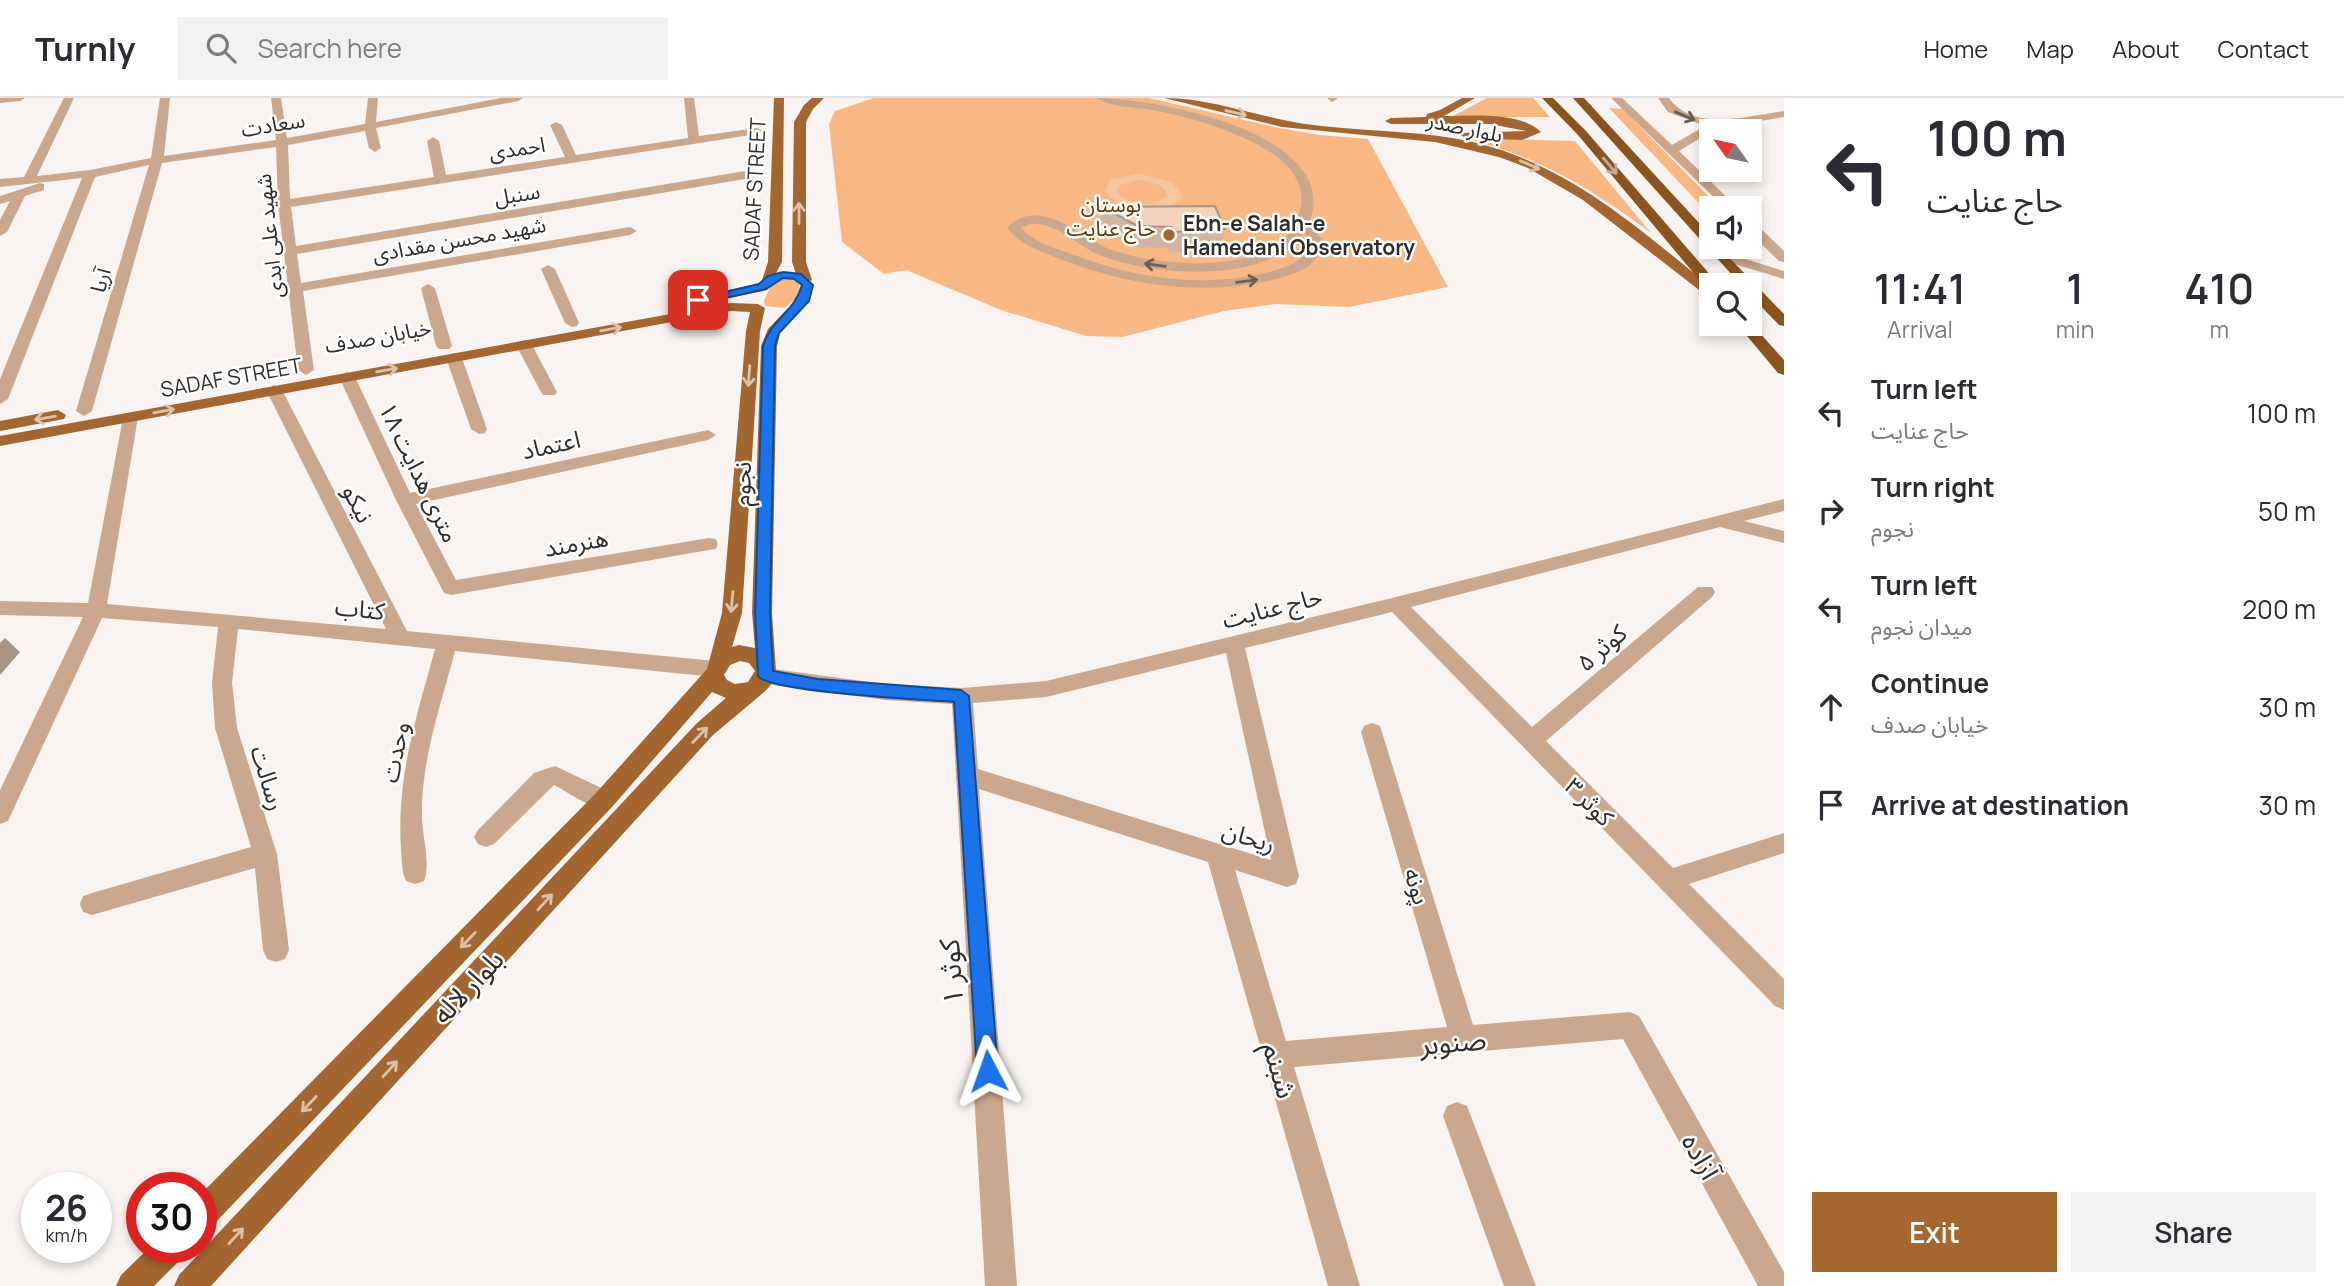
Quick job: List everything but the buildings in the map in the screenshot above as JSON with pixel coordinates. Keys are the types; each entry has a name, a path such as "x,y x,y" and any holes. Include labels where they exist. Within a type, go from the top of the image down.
{"highway":[{"path":"1547,98 1582,133 1701,273"},
{"path":"1578,98 1699,232"},
{"path":"1723,259 1737,273"},
{"path":"1762,299 1784,322"},
{"path":"1754,336 1784,370"}],"main road":[{"name":"SADAF STREET","path":"765,284 775,262 779,98"},
{"name":"SADAF STREET","path":"805,280 799,262 800,122 808,107 819,98"},
{"name":"بلوار صدر","path":"1169,98 1304,127 1522,137 1535,132 1528,126 1506,121 1385,121 1444,113 1470,98"},
{"path":"1223,98 1308,116 1354,120"},
{"name":"بلوار صدر","path":"1398,133 1501,153 1553,176 1608,211 1699,285"},
{"path":"788,274 805,280 808,288 801,303 772,315 758,308 757,297 765,284 788,274"},
{"name":"خیابان صدف","path":"0,426 306,370 449,352 572,323 765,284"},
{"name":"نجوم","path":"760,678 769,346 773,332 801,303"},
{"name":"SADAF STREET","path":"0,441 346,377 449,352 524,345 730,307 758,308"},
{"name":"نجوم","path":"715,670 732,612 753,331 758,308"},
{"path":"739,653 756,656 760,678 741,693 725,691 719,687 715,670 730,655 739,653"},
{"name":"بلوار لاله","path":"217,1199 604,800 715,670"},
{"name":"بلوار لاله","path":"190,1286 705,729 760,678"},
{"path":"132,1286 155,1263"}],"street":[{"path":"0,100 20,98"},
{"path":"29,180 69,98"},
{"name":"آریا","path":"84,411 157,160 165,98"},
{"name":"شهید علی ابدی","path":"276,98 282,144 284,204 306,370"},
{"path":"373,98 370,127 375,148"},
{"path":"446,98 450,111"},
{"name":"سعادت","path":"83,174 157,160 282,144 517,98"},
{"path":"689,98 694,140"},
{"path":"1101,98 1193,116 1222,125 1273,149 1290,163 1306,184 1309,199 1303,220 1293,238 1272,253 1240,263 1192,267 1149,264 1108,254 1042,220 1024,221 1014,228 1034,244 1105,271 1166,283 1215,284 1262,279 1302,264 1311,255 1315,240 1303,220"},
{"path":"1616,98 1719,196"},
{"path":"1663,98 1672,110 1699,120"},
{"path":"1752,119 1784,114"},
{"path":"556,125 572,159"},
{"name":"احمدی","path":"284,204 757,131"},
{"path":"1671,151 1699,134"},
{"path":"433,141 441,180"},
{"path":"0,183 83,174"},
{"path":"0,200 83,174"},
{"path":"0,399 83,174"},
{"name":"سنبل","path":"290,251 751,174"},
{"path":"0,232 20,194"},
{"name":"شهید محسن مقدادی","path":"295,288 630,231"},
{"path":"1762,237 1784,258"},
{"path":"1741,259 1784,275"},
{"path":"548,269 572,323"},
{"path":"428,288 479,429"},
{"path":"524,345 549,392"},
{"name":"۱۸ متری هدایت","path":"346,377 451,588"},
{"name":"نیکو","path":"274,390 401,639"},
{"path":"0,814 96,610 130,417"},
{"name":"اعتماد","path":"405,500 708,435"},
{"name":"حاج عنایت","path":"760,678 872,691 961,696 1046,689 1784,506"},
{"path":"1721,522 1784,537"},
{"name":"هنرمند","path":"451,588 709,544"},
{"name":"کوثر ۵","path":"1531,741 1705,592"},
{"name":"کوثر ۳","path":"1396,604 1784,997"},
{"name":"کتاب","path":"0,608 96,610 229,621 715,670"},
{"name":"رسالت","path":"229,621 222,683 226,728 265,854 276,950"},
{"name":"وحدت","path":"415,873 410,829 412,784 447,644"},
{"name":"ریحان","path":"969,776 1287,876 1234,644"},
{"name":"کوثر ۱","path":"961,696 969,776 1002,1286"},
{"name":"پونه","path":"1372,732 1464,1040"},
{"path":"486,837 542,780 555,775 604,800"},
{"path":"1668,880 1784,842"},
{"path":"92,904 265,854"},
{"name":"شبنم","path":"1218,854 1344,1286"},
{"name":"صنوبر","path":"1277,1055 1630,1026"},
{"name":"آزاده","path":"1630,1026 1775,1286"},
{"path":"1457,1116 1520,1286"}],"green space":[{"name":"بوستان حاج عنایت","path":"874,98 1149,98 1274,127 1319,135 1368,139 1448,287 1349,307 1276,304 1224,311 1122,337 1086,336 1001,310 906,270 884,274 842,242 829,124 835,111"},
{"path":"1487,98 1533,98 1550,117 1451,117"},
{"path":"1609,108 1623,109 1708,196 1699,196 1699,203"},
{"path":"1466,138 1575,141 1651,233 1564,176 1518,155"},
{"path":"782,279 796,281 800,289 798,294 784,308 765,306 764,301 770,287"}],"shaded area":[{"path":"1138,174 1170,181 1181,192 1181,198 1164,207 1153,209 1130,206 1111,198 1105,191 1110,180","holes":["1139,180 1160,185 1167,193 1166,197 1154,203 1140,204 1127,200 1117,192 1120,185"]}],"place":[{"name":"Ebn-e Salah-e Hamedani Observatory","path":"1169,235"}],"route":[{"path":"698,300 762,287 767,281 783,275 803,278 808,285 803,301 773,332 769,346 762,613 766,676 885,692 961,696 969,776 988,1071"}]}
